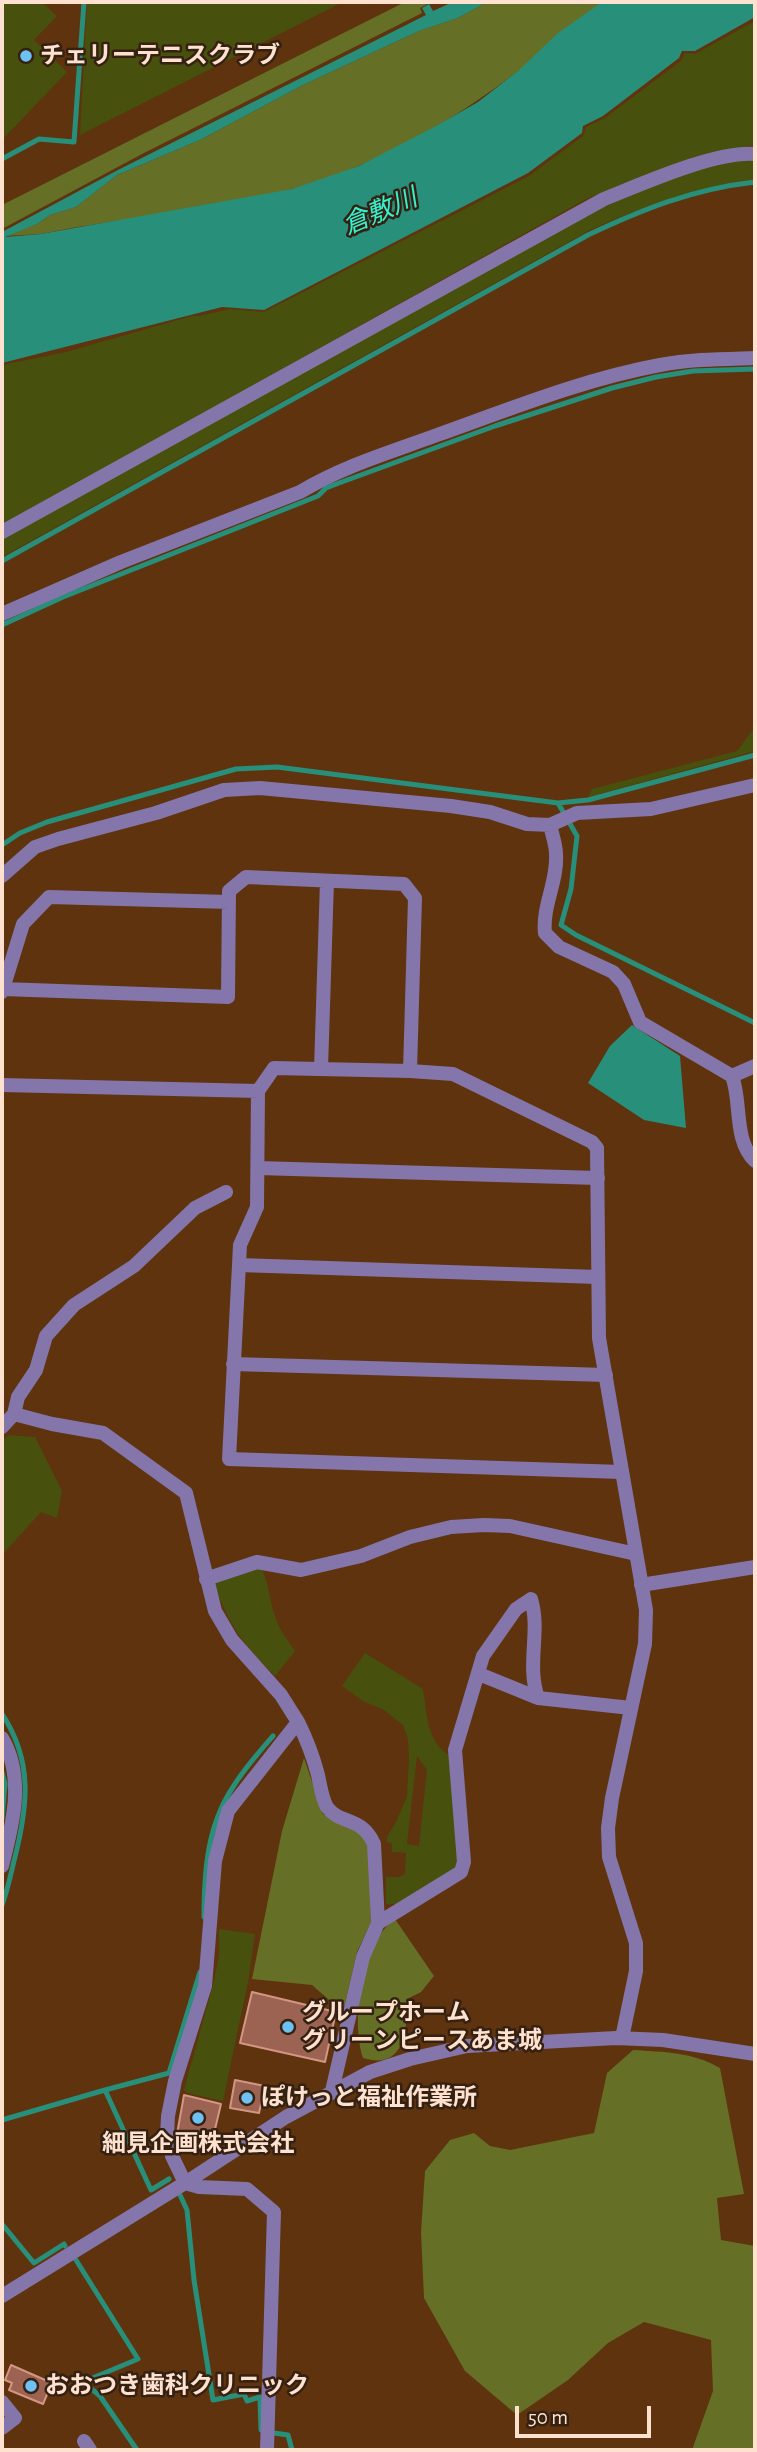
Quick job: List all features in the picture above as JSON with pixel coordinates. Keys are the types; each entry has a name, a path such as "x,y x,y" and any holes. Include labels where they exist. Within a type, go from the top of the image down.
{"street":[{"path":"2,532 604,199 685,169 743,153 755,154"},
{"path":"2,614 121,562 300,492 320,480 360,463 561,392 660,365 755,358"},
{"path":"2,876 35,847 156,813 199,797 242,788 451,806 490,812 527,824 561,820 577,813 651,809 755,785"},
{"path":"561,820 552,886 543,919 545,933 559,947 613,972 624,984 640,1023 732,1076 737,1089 743,1142 755,1161"},
{"path":"229,902 49,897 23,924 2,990 228,997 229,902 229,891 246,877 404,884 415,898 410,1070"},
{"path":"321,1069 327,881"},
{"path":"732,1076 755,1066"},
{"path":"622,1472 229,1459 240,1245 257,1207 258,1091 274,1068 410,1070 453,1074 592,1142 597,1148 600,1338 646,1610 645,1644 608,1828 610,1857 636,1943 636,1971 622,2038"},
{"path":"2,1085 258,1091"},
{"path":"257,1168 598,1178"},
{"path":"2,1427 13,1414 18,1397 36,1370 46,1336 74,1305 134,1266 195,1208 226,1192"},
{"path":"239,1265 598,1277"},
{"path":"233,1364 606,1375"},
{"path":"13,1414 103,1433 186,1493 215,1611 232,1640 281,1695 298,1722 309,1744 327,1806 336,1815 359,1825 370,1834 374,1844 378,1923 363,1957 332,2091"},
{"path":"206,1579 257,1562 301,1570 361,1556 410,1536 451,1527 484,1525 510,1526 636,1555"},
{"path":"641,1585 755,1567"},
{"path":"378,1923 461,1872 464,1862 455,1750 483,1656 516,1609 531,1599 535,1612 532,1680 538,1698"},
{"path":"479,1674 538,1698 631,1708"},
{"path":"267,2450 274,2211 247,2189 199,2187 185,2183 172,2155 167,2136 175,2081 205,1986 215,1861 228,1811 298,1722"},
{"path":"2,1738 13,1765 16,1788 2,1866"},
{"path":"2,2296 286,2117 370,2072 410,2059 467,2046 622,2038 663,2040 755,2054"},
{"path":"2,2402 15,2418 2,2428"}],"green space":[{"name":"チェリーテニスクラブ","path":"2,2 42,2 57,16 34,40 67,72 2,140"},
{"path":"87,2 343,2 80,135"},
{"path":"405,2 431,2 420,8 422,13 142,154 2,229 2,205"},
{"path":"487,2 602,2 496,88 458,114 377,158 335,175 292,189 230,203 41,234 4,236 37,224 50,215 76,207 117,175 200,140 303,85 419,31 458,18"},
{"path":"755,21 755,145 690,161 586,199 2,526 2,365 66,352 192,316 230,309 264,312 529,176 583,136 586,127 605,118 681,61 685,53 695,54"},
{"path":"755,158 755,180 712,187 671,198 590,230 2,557 2,538 600,206 697,169"},
{"path":"755,727 755,751 588,797 592,789 737,751"},
{"path":"8,1435 35,1437 62,1491 57,1518 41,1512 2,1555 2,1442"},
{"path":"258,1566 264,1573 279,1625 295,1651 275,1676 238,1634 214,1584"},
{"path":"365,1653 423,1689 432,1734 441,1749 449,1755 461,1864 402,1904 386,1904 386,1877 405,1874 406,1853 392,1852 392,1843 387,1842 387,1837 407,1796 408,1739 403,1725 384,1710 363,1701 342,1686","holes":["417,1756 427,1770 419,1846 407,1844"]},
{"path":"304,1758 323,1814 358,1828 369,1846 371,1922 357,1952 343,2012 312,1985 252,1979 282,1831"},
{"path":"395,1919 434,1976 421,1992 407,1999 404,2034 396,2053 377,2060 363,2058 358,2023 361,1983 374,1946 383,1931"},
{"path":"219,1929 255,1934 248,1982 223,2101 184,2090 214,1981 219,1956"},
{"path":"633,2050 689,2056 720,2068 744,2194 717,2198 721,2240 755,2246 755,2450 692,2450 713,2391 711,2340 644,2322 608,2343 568,2380 517,2415 465,2371 424,2298 421,2232 425,2171 450,2140 474,2133 490,2146 510,2150 594,2133 607,2073"}],"water":[{"name":"倉敷川","path":"453,2 487,2 458,18 419,31 303,85 200,140 117,175 76,207 50,215 37,224 5,237 41,234 292,189 359,166 478,102 518,71 558,33 602,2 755,2 755,17 695,51 682,51 679,58 603,116 583,126 582,133 528,173 264,310 222,307 2,363 2,232 118,170 426,15 422,8 429,4 433,11"},
{"path":"632,1025 680,1056 686,1128 644,1120 588,1083 610,1046"}],"building":[{"name":"グループホーム グリーンピースあま城","path":"252,1992 336,2012 325,2062 240,2043"},
{"name":"ぽけっと福祉作業所","path":"235,2080 265,2086 259,2113 230,2108"},
{"name":"細見企画株式会社","path":"184,2095 221,2104 212,2142 177,2134"},
{"name":"おおつき歯科クリニック","path":"11,2365 52,2383 43,2404 9,2390 12,2383 5,2380"}],"waterway":[{"path":"2,159 39,139 74,142 84,2"},
{"path":"2,561 588,235 669,201 755,182"},
{"path":"2,625 63,597 318,496 326,488 495,426 612,388 656,377 693,371 755,369"},
{"path":"2,845 20,833 47,822 236,769 277,767 558,803 588,800 755,755"},
{"path":"558,803 577,836 571,889 561,925 576,935 755,1023"},
{"path":"2,1714 19,1749 25,1784 23,1819 2,1905"},
{"path":"204,1917 206,1866 218,1817 237,1780 273,1736"},
{"path":"2,1772 5,1784 2,1819"},
{"path":"105,2090 169,2073 200,1972"},
{"path":"2,2120 105,2090 151,2190 169,2179"},
{"path":"180,2195 187,2210 194,2280 213,2400 244,2394 247,2401 260,2397 261,2430"},
{"path":"2,2224 34,2263 64,2244 65,2246"},
{"path":"76,2260 138,2359 83,2382 100,2396 137,2450"},
{"path":"274,2433 288,2435 292,2450"}],"place":[{"name":"チェリーテニスクラブ","path":"26,56"},
{"name":"グループホーム グリーンピースあま城","path":"288,2027"},
{"name":"ぽけっと福祉作業所","path":"247,2098"},
{"name":"細見企画株式会社","path":"198,2118"},
{"name":"おおつき歯科クリニック","path":"31,2386"}]}
